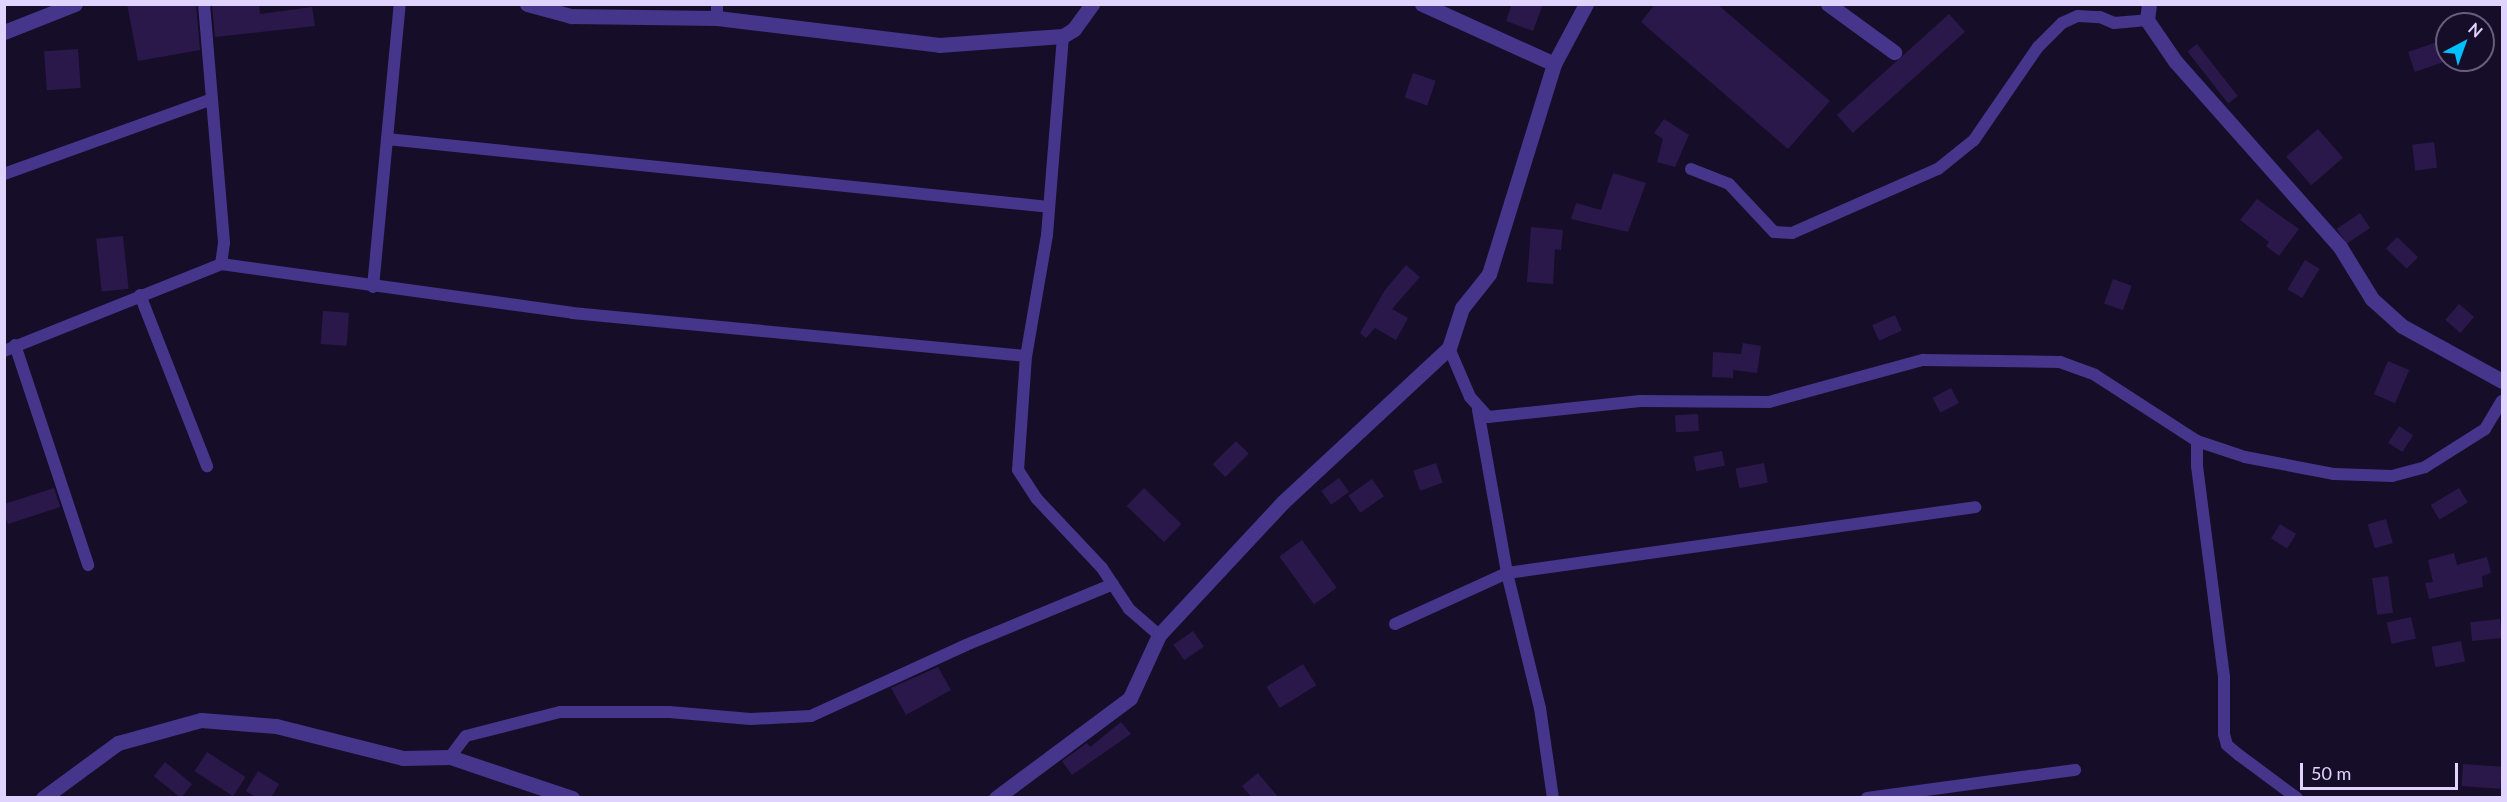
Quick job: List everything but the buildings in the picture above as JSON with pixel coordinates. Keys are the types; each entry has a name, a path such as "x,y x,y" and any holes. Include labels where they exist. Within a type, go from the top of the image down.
{"street":[{"path":"4,32 75,4"},
{"path":"527,4 571,16 717,11 939,45 1063,36 1074,29 1092,4"},
{"path":"1422,4 1554,64"},
{"path":"996,798 1130,698 1159,635 1283,502 1449,348 1462,308 1489,274 1554,64 1586,4"},
{"path":"1828,4 1894,51"},
{"path":"2148,12 2175,62 2340,247 2372,299 2402,326 2502,381"},
{"path":"43,798 118,743 201,720 276,726 403,758 450,757 572,798"}],"lane":[{"path":"204,4 224,243 221,264"},
{"path":"373,287 400,4"},
{"path":"1691,169 1729,184 1774,232 1792,233 1938,169 1974,140 2038,47 2062,23 2078,16 2100,17 2114,23 2148,12"},
{"path":"1063,36 1039,298 1026,356 1018,470 1037,499 1113,584 1129,609 1159,635"},
{"path":"4,174 212,99"},
{"path":"387,139 1049,207"},
{"path":"88,565 10,348 221,264 572,313 1026,356"},
{"path":"140,295 207,466"},
{"path":"1449,348 1479,410 1507,573 1540,708 1553,798"},
{"path":"1479,410 1488,417 1640,401 1769,402 1923,360 2008,359 2060,362 2095,375 2197,441 2288,467 2392,476 2425,467 2463,444 2485,429 2502,401"},
{"path":"2197,441 2197,466 2224,677 2224,734 2227,745 2297,798"},
{"path":"1395,624 1507,573 1975,507"},
{"path":"450,757 466,736 560,712 669,712 751,719 811,716 966,645 1113,584"},
{"path":"1867,798 2074,770"}]}
